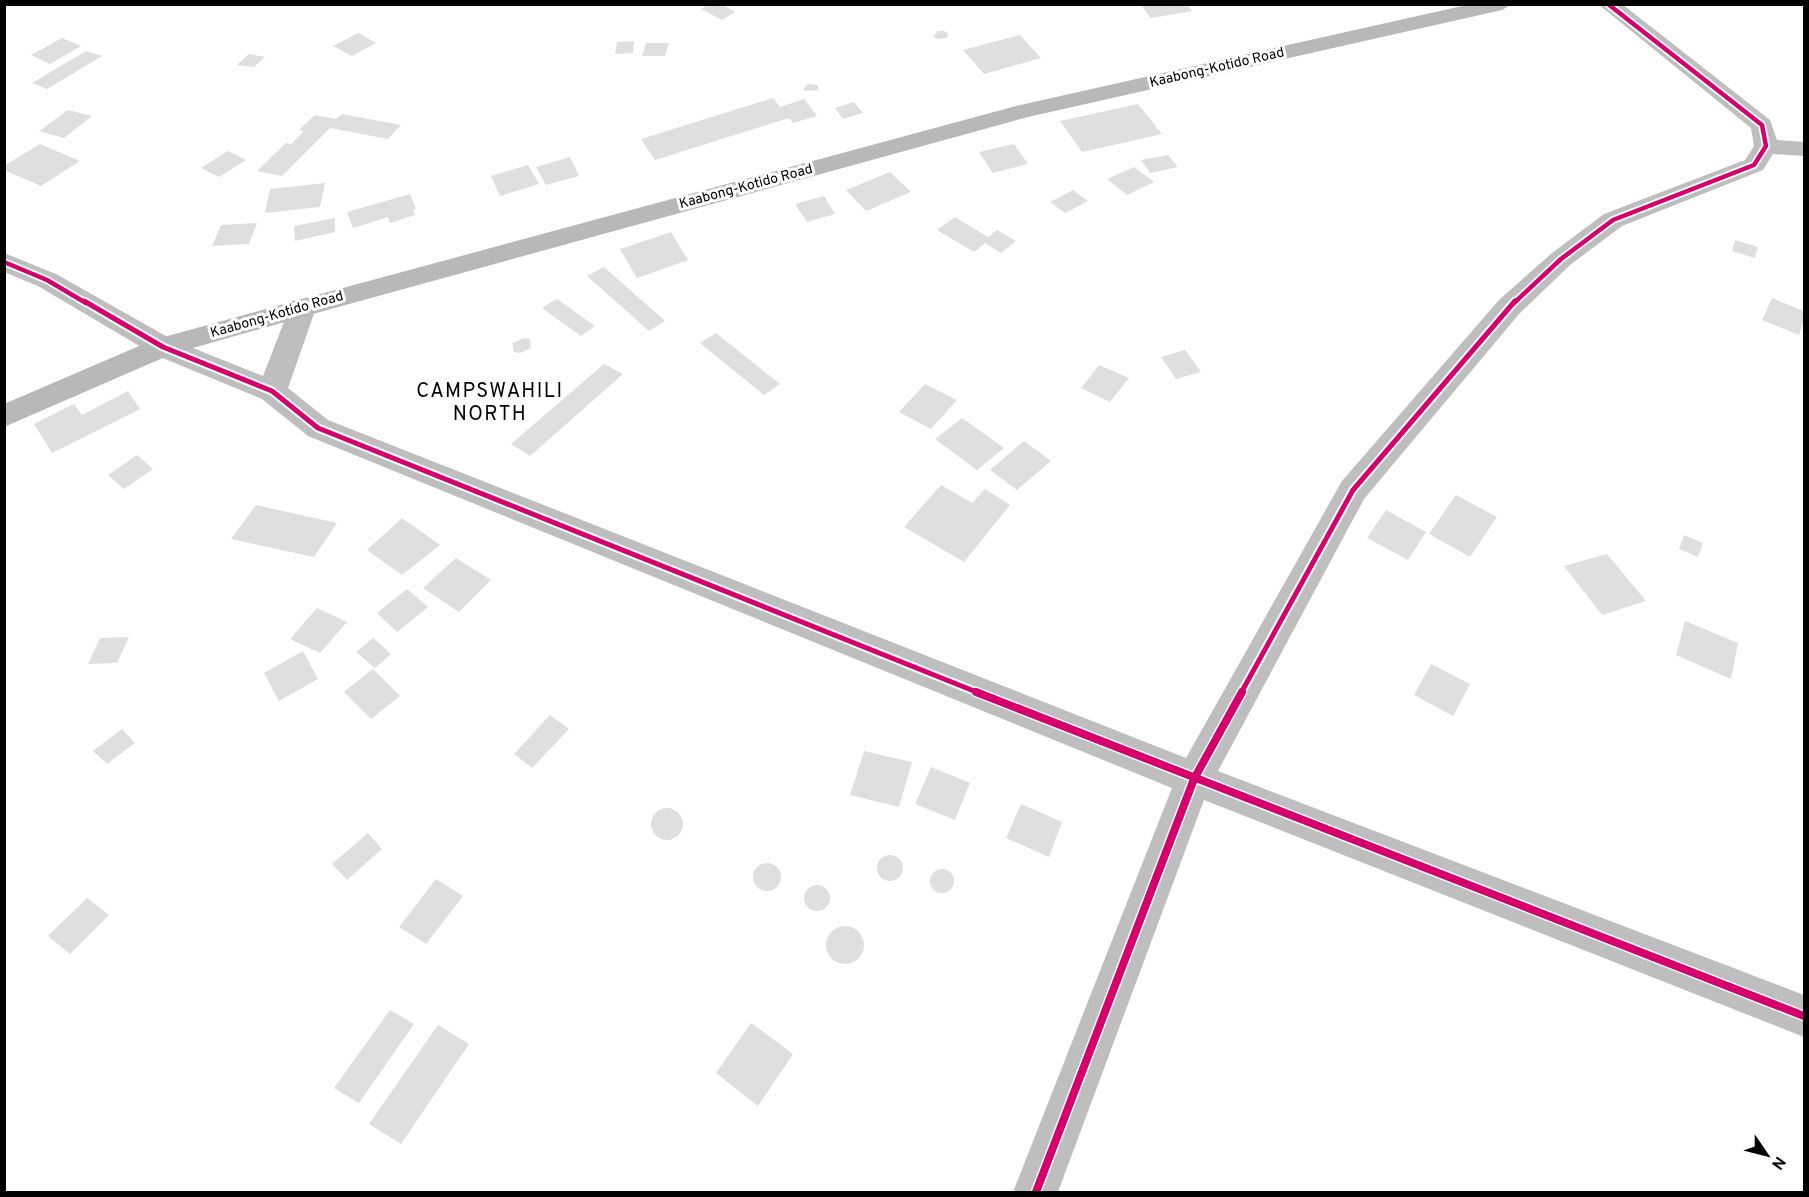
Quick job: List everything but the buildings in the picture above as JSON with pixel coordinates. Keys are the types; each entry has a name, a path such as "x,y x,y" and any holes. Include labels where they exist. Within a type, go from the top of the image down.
{"main road":[{"name":"Kaabong-Kotido Road","path":"4,416 163,347 302,308 1024,111 1502,4"}],"street":[{"path":"1036,1192 1194,779 1353,490 1509,307 1561,259 1613,220 1754,165 1766,146 1762,125 1608,4"},
{"path":"1766,146 1804,149"},
{"path":"4,262 46,280 163,347 272,391 318,428 1194,779 1804,1016"},
{"path":"272,391 302,308"}],"cycle path":[{"path":"1036,1192 1194,779 1353,490 1509,307 1561,259 1613,220 1754,165 1766,146 1762,125 1608,4"},
{"path":"4,262 47,280 163,347 272,391 318,428 1194,779 1804,1016"}],"district":[{"name":"CAMPSWAHILI NORTH","path":"490,404"}]}
